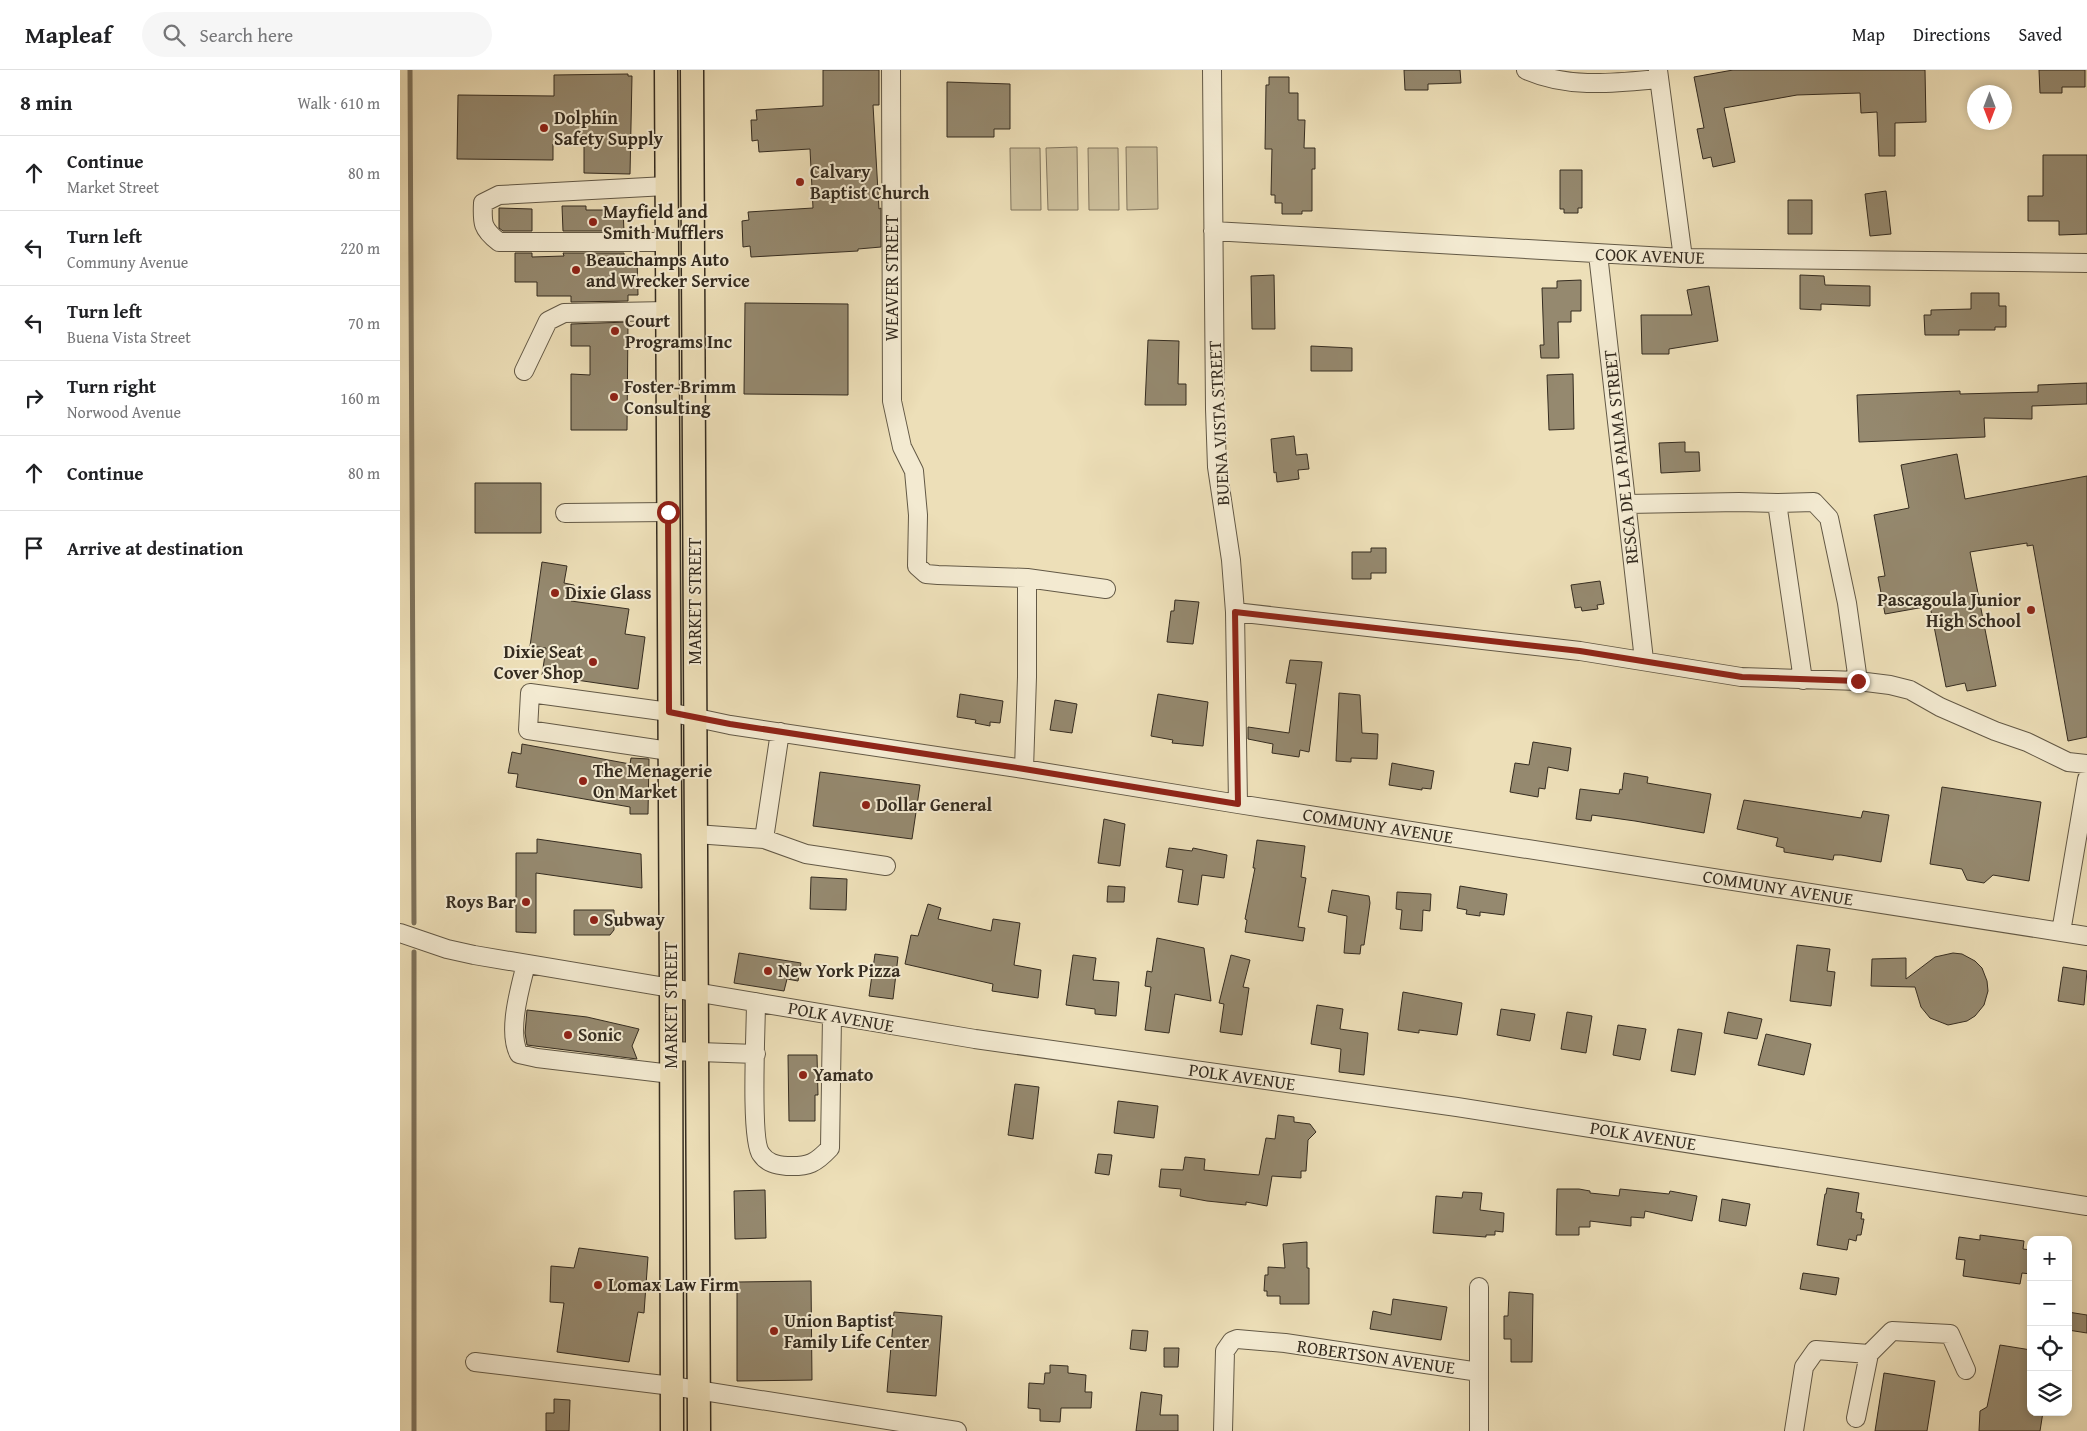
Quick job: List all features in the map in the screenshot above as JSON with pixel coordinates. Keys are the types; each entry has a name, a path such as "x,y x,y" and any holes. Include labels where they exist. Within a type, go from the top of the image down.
{"main road":[{"name":"MARKET STREET","path":"666,70 672,1431"},
{"name":"MARKET STREET","path":"692,70 699,1431"}],"street":[{"name":"WEAVER STREET","path":"891,70 892,401 902,447 914,471 918,515 917,566 926,574 1027,578"},
{"name":"BUENA VISTA STREET","path":"1212,70 1217,466 1231,560 1235,612 1238,804"},
{"path":"1526,70 1544,77 1567,82 1614,83 1658,75 1683,258"},
{"path":"666,186 499,195 483,203 482,221 487,233 499,242 666,242"},
{"name":"COOK AVENUE","path":"1213,231 1683,258 2087,263"},
{"name":"RESCA DE LA PALMA STREET","path":"1598,254 1644,660"},
{"path":"524,371 548,320 564,313 667,311"},
{"path":"1627,504 1814,502 1829,518 1847,603 1858,681"},
{"path":"1777,503 1803,680"},
{"path":"565,513 668,512"},
{"path":"1024,769 1027,686 1027,578 1106,589"},
{"path":"1235,612 1644,660 1742,677 1858,681 1890,685 1910,690 1940,707 1995,732 2027,742 2068,762 2087,764"},
{"name":"COMMUNY AVENUE","path":"670,751 528,730 530,693 669,712 780,732 2087,936"},
{"path":"764,839 780,732"},
{"path":"2061,932 2086,790"},
{"path":"696,834 764,839 806,854 886,866"},
{"name":"POLK AVENUE","path":"400,933 447,949 526,964 975,1040 1457,1107 2087,1206"},
{"path":"526,964 516,1005 515,1046 520,1054 537,1058 671,1074"},
{"path":"756,1002 755,1131 760,1153 773,1164 798,1166 817,1161 830,1148 832,1016"},
{"path":"671,1051 756,1054"},
{"path":"1479,1287 1479,1431"},
{"path":"1855,1426 1868,1354 1892,1331 1950,1334 1966,1370"},
{"name":"ROBERTSON AVENUE","path":"1224,1431 1225,1351 1232,1341 1242,1338 1479,1372"},
{"path":"1794,1431 1804,1367 1816,1350 1868,1354"},
{"path":"475,1362 672,1386 956,1431"}],"shaded area":[{"path":"1077,147 1078,210 1048,210 1046,148"},
{"path":"1126,147 1157,147 1158,209 1127,210"},
{"path":"1010,148 1040,148 1041,210 1011,210"},
{"path":"1088,148 1118,148 1119,210 1089,210"}],"building":[{"path":"823,70 879,70 879,105 873,105 879,209 881,208 881,247 858,249 858,251 751,257 750,246 743,247 742,221 749,220 748,212 813,208 810,149 759,152 758,140 752,141 751,120 757,120 756,110 823,106"},
{"path":"1404,70 1460,70 1461,83 1428,84 1428,90 1405,90"},
{"path":"1733,70 1925,70 1926,122 1895,123 1895,156 1879,156 1877,112 1861,113 1860,93 1797,95 1724,108 1735,162 1713,167 1711,157 1703,159 1697,129 1704,128 1694,77"},
{"path":"2039,70 2085,70 2085,87 2062,87 2062,93 2040,93"},
{"name":"Dolphin Safety Supply","path":"628,74 628,76 632,76 630,174 584,173 584,145 553,144 553,160 457,159 458,95 554,96 554,75"},
{"path":"1269,77 1289,77 1289,93 1298,93 1298,120 1305,120 1304,148 1315,148 1315,169 1312,169 1312,211 1302,211 1302,214 1282,214 1282,203 1275,203 1275,195 1271,195 1272,149 1265,149 1266,85 1269,85"},
{"path":"947,82 1010,84 1010,129 994,129 994,137 947,137"},
{"path":"2043,155 2087,155 2087,234 2059,235 2059,221 2028,221 2028,196 2043,196"},
{"path":"1560,170 1582,170 1582,208 1578,208 1578,213 1564,213 1564,209 1560,209"},
{"path":"1886,191 1891,234 1870,236 1865,194"},
{"path":"1788,200 1812,200 1812,234 1788,234"},
{"name":"Mayfield and Smith Mufflers","path":"562,206 586,206 586,210 623,210 624,231 563,231"},
{"path":"499,208 532,209 532,231 503,231 499,228"},
{"name":"Beauchamps Auto and Wrecker Service","path":"515,253 532,253 532,257 564,256 563,253 624,253 624,257 637,257 638,295 628,295 628,301 571,302 571,296 537,296 537,282 515,282"},
{"path":"1274,275 1275,329 1252,329 1251,276"},
{"path":"1800,275 1824,276 1825,285 1870,286 1870,306 1821,304 1821,310 1800,309"},
{"path":"1581,280 1581,311 1571,311 1571,322 1558,322 1559,358 1541,358 1540,345 1544,345 1542,288 1557,288 1557,281"},
{"path":"1709,286 1718,341 1669,349 1669,354 1642,354 1641,315 1692,315 1687,290"},
{"path":"1971,293 1999,293 1999,306 2006,306 2006,327 1995,327 1995,330 1959,330 1959,335 1925,335 1924,315 1931,315 1931,310 1971,309"},
{"path":"745,303 848,304 848,395 744,394"},
{"path":"628,322 627,430 571,430 571,374 590,375 590,346 571,346 571,324"},
{"path":"1148,340 1179,341 1178,384 1186,384 1186,405 1145,405"},
{"path":"1311,346 1352,348 1352,371 1311,371"},
{"path":"1573,374 1574,429 1549,430 1547,375"},
{"path":"2087,383 2087,404 2032,406 2032,419 1984,418 1985,437 1859,442 1857,395 1960,391 1960,394 2038,392 2038,385"},
{"path":"1294,436 1296,455 1307,454 1309,469 1298,470 1299,479 1277,482 1276,472 1274,473 1271,439"},
{"path":"1685,442 1685,452 1699,452 1700,471 1661,473 1659,443"},
{"path":"1957,454 1965,499 2087,476 2087,737 2068,741 2033,545 2027,546 2027,543 1970,552 1996,686 1967,691 1965,683 1946,687 1930,606 1885,614 1878,577 1885,576 1874,515 1909,508 1901,465"},
{"path":"475,483 541,483 541,533 475,533"},
{"path":"1371,548 1386,548 1386,573 1371,573 1371,579 1352,579 1352,552 1371,552"},
{"name":"Dixie Seat Cover Shop","path":"542,562 567,566 564,583 574,585 571,601 629,609 625,634 645,637 638,689 542,675 546,648 530,646"},
{"path":"1600,581 1604,604 1597,605 1598,609 1582,611 1581,607 1575,608 1571,585"},
{"path":"1175,600 1199,602 1193,644 1167,642 1171,611 1174,611"},
{"path":"1290,660 1322,662 1309,752 1300,750 1299,757 1272,753 1273,744 1248,739 1248,727 1289,733 1296,684 1286,683"},
{"path":"1339,693 1360,695 1362,733 1378,734 1377,759 1351,758 1351,762 1336,761"},
{"path":"960,694 1003,701 1000,723 990,722 990,726 975,723 976,720 957,717"},
{"path":"1158,694 1208,702 1203,746 1172,743 1173,740 1151,736"},
{"path":"1055,700 1077,704 1072,733 1050,730"},
{"path":"1533,742 1571,748 1568,771 1548,767 1545,789 1539,788 1538,797 1510,792 1515,763 1529,765"},
{"name":"The Menagerie On Market","path":"522,744 630,764 631,758 649,759 648,814 630,814 630,807 516,787 518,774 508,773 512,752 521,754"},
{"path":"1392,763 1434,771 1431,789 1422,788 1422,790 1389,785"},
{"name":"Dollar General","path":"820,772 920,785 912,839 813,826"},
{"path":"1624,773 1648,777 1647,783 1711,794 1704,833 1592,815 1591,821 1576,819 1580,789 1619,794 1620,789 1622,790"},
{"path":"1942,787 2041,802 2029,881 1993,875 1984,883 1967,880 1962,869 1930,864"},
{"path":"1744,800 1861,818 1863,811 1889,815 1881,862 1841,855 1834,855 1833,860 1784,852 1784,848 1776,846 1778,838 1737,829"},
{"path":"1104,819 1125,824 1120,866 1098,863"},
{"path":"537,839 641,854 642,888 536,873 536,933 516,932 516,853 537,853"},
{"path":"1257,840 1305,846 1301,877 1306,878 1298,927 1305,928 1303,941 1245,932 1247,920 1245,919 1255,868 1253,868"},
{"path":"1169,848 1192,851 1193,848 1227,855 1224,878 1202,875 1198,905 1178,902 1183,870 1166,867"},
{"path":"811,877 847,879 846,910 810,909"},
{"path":"1108,886 1125,887 1124,902 1107,902"},
{"path":"1460,886 1507,894 1504,915 1480,912 1480,916 1466,914 1467,910 1457,908"},
{"path":"1332,890 1369,896 1370,903 1364,945 1361,945 1360,954 1344,953 1347,916 1328,912"},
{"path":"1397,892 1431,894 1430,911 1423,910 1422,931 1400,929 1402,910 1396,909"},
{"path":"928,904 941,908 938,919 991,931 993,919 1020,923 1014,965 1041,970 1038,998 992,991 993,984 905,964 911,935 918,936"},
{"name":"Subway","path":"574,910 614,910 614,930 610,935 574,935"},
{"path":"1157,938 1204,948 1211,1001 1175,994 1169,1033 1145,1030 1151,987 1145,986 1147,971 1152,972"},
{"path":"1797,945 1830,949 1827,971 1835,972 1831,1006 1790,1001"},
{"name":"New York Pizza","path":"739,953 801,963 798,981 787,979 784,991 734,983"},
{"path":"1953,953 1962,954 1975,961 1982,968 1987,981 1988,991 1984,1005 1975,1016 1967,1021 1948,1025 1930,1018 1921,1007 1915,987 1871,986 1872,959 1906,958 1906,979 1935,957"},
{"path":"875,954 898,957 893,999 869,996"},
{"path":"1073,955 1096,958 1093,980 1119,982 1116,1016 1095,1014 1095,1009 1066,1005"},
{"path":"1231,955 1250,960 1243,987 1249,988 1242,1035 1220,1032 1224,1004 1219,1003"},
{"path":"2063,967 2087,971 2084,1005 2058,1001"},
{"path":"1403,992 1462,1003 1457,1035 1419,1030 1419,1033 1398,1030"},
{"path":"1317,1005 1343,1009 1340,1029 1368,1033 1364,1075 1339,1072 1341,1049 1311,1044"},
{"path":"1501,1009 1535,1014 1530,1041 1497,1035"},
{"name":"Sonic","path":"527,1010 587,1017 639,1029 632,1046 637,1059 527,1045 525,1033"},
{"path":"1567,1012 1592,1016 1586,1053 1561,1049"},
{"path":"1728,1012 1762,1019 1757,1039 1724,1033"},
{"path":"1618,1025 1646,1029 1640,1060 1613,1055"},
{"path":"1678,1029 1702,1033 1695,1075 1671,1071"},
{"path":"1766,1034 1811,1044 1804,1075 1758,1065"},
{"name":"Yamato","path":"788,1055 817,1055 818,1095 815,1095 815,1121 789,1121"},
{"path":"1015,1084 1039,1087 1033,1139 1008,1135"},
{"path":"1118,1101 1158,1106 1154,1138 1114,1133"},
{"path":"1278,1115 1294,1117 1294,1122 1310,1124 1316,1132 1308,1140 1306,1171 1301,1171 1301,1178 1272,1176 1267,1206 1246,1202 1246,1205 1207,1201 1180,1196 1181,1189 1159,1187 1161,1169 1183,1170 1185,1157 1205,1159 1204,1170 1259,1175 1266,1138 1275,1139"},
{"path":"1098,1154 1112,1155 1109,1175 1095,1173"},
{"path":"1827,1188 1859,1193 1856,1212 1862,1213 1861,1219 1864,1219 1861,1235 1857,1235 1856,1241 1849,1239 1847,1250 1817,1245"},
{"path":"1557,1189 1579,1189 1590,1191 1590,1193 1619,1196 1620,1189 1669,1194 1670,1191 1697,1196 1692,1221 1645,1211 1644,1218 1631,1217 1631,1226 1590,1221 1590,1227 1579,1227 1579,1235 1556,1235"},
{"path":"765,1190 766,1238 735,1239 734,1191"},
{"path":"1463,1192 1482,1193 1480,1210 1504,1213 1503,1232 1495,1231 1495,1235 1486,1235 1486,1237 1433,1233 1436,1196 1462,1198"},
{"path":"1722,1199 1750,1204 1746,1226 1719,1221"},
{"path":"1980,1235 2024,1241 2023,1249 2027,1250 2027,1274 2022,1273 2020,1284 1963,1276 1965,1260 1956,1259 1959,1237 1980,1240"},
{"path":"1307,1242 1309,1304 1280,1304 1280,1296 1267,1296 1267,1291 1264,1291 1265,1275 1268,1275 1268,1267 1285,1268 1283,1244"},
{"path":"579,1248 648,1257 644,1313 638,1312 629,1362 557,1352 564,1303 550,1302 551,1266 574,1268"},
{"path":"1803,1273 1839,1278 1836,1295 1800,1289"},
{"name":"Union Baptist Family Life Center","path":"811,1281 812,1380 737,1381 737,1282"},
{"path":"1509,1292 1533,1294 1532,1362 1511,1362 1511,1339 1504,1339 1504,1316 1508,1316"},
{"path":"1393,1299 1447,1307 1441,1340 1370,1329 1373,1311 1391,1315"},
{"path":"894,1312 942,1316 936,1396 887,1392"},
{"path":"2072,1313 2087,1315 2087,1333 2072,1331"},
{"path":"1132,1330 1148,1331 1146,1351 1130,1349"},
{"path":"2000,1345 2027,1349 2027,1416 2042,1416 2040,1431 1979,1431 1980,1411 1987,1407"},
{"path":"1164,1348 1179,1348 1178,1367 1164,1367"},
{"path":"1050,1365 1068,1366 1068,1373 1086,1375 1085,1392 1092,1392 1091,1408 1061,1408 1060,1422 1040,1421 1040,1409 1028,1408 1029,1383 1044,1384 1045,1373 1050,1373"},
{"path":"1884,1373 1935,1381 1927,1431 1875,1431"},
{"path":"1141,1392 1162,1395 1160,1415 1178,1415 1178,1431 1136,1431"},
{"path":"554,1399 570,1400 569,1431 546,1431 546,1413 554,1413"}],"waterway":[{"path":"410,70 414,923"},
{"path":"414,952 414,1431"}],"place":[{"name":"Dolphin Safety Supply","path":"544,128"},
{"name":"Calvary Baptist Church","path":"800,182"},
{"name":"Mayfield and Smith Mufflers","path":"593,222"},
{"name":"Beauchamps Auto and Wrecker Service","path":"576,270"},
{"name":"Court Programs Inc","path":"615,331"},
{"name":"Foster-Brimm Consulting","path":"614,397"},
{"name":"Dixie Glass","path":"555,593"},
{"name":"Pascagoula Junior High School","path":"2031,610"},
{"name":"Dixie Seat Cover Shop","path":"593,662"},
{"name":"The Menagerie On Market","path":"583,781"},
{"name":"Dollar General","path":"866,805"},
{"name":"Roys Bar","path":"526,902"},
{"name":"Subway","path":"594,920"},
{"name":"New York Pizza","path":"768,971"},
{"name":"Sonic","path":"568,1035"},
{"name":"Yamato","path":"803,1075"},
{"name":"Lomax Law Firm","path":"598,1285"},
{"name":"Union Baptist Family Life Center","path":"774,1331"}],"route":[{"path":"668,512 669,712 730,724 1238,804 1235,612 1580,651 1742,677 1858,681"}]}
